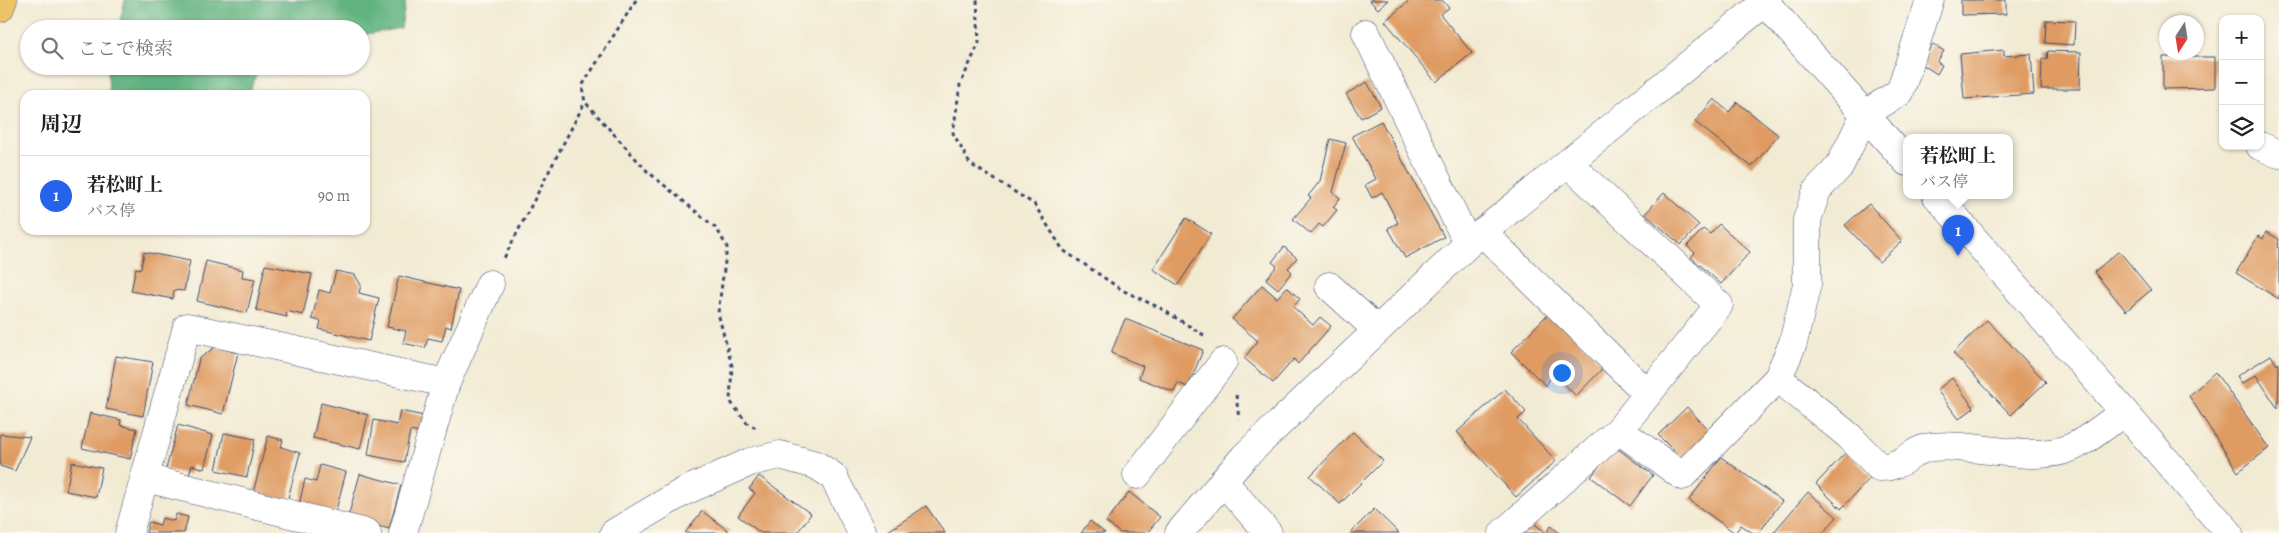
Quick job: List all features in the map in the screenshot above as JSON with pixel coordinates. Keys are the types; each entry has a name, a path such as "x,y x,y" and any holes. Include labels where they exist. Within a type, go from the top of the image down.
{"main road":[{"path":"0,8 3,0"}],"street":[{"path":"1620,430 1682,476 1778,378 1793,343 1806,284 1807,220 1817,190 1839,167 1865,114 1900,92 1930,0"},
{"path":"1179,533 1244,457 1475,238 1765,1 1903,157"},
{"path":"1366,34 1475,238 1648,394"},
{"path":"2264,148 2279,154"},
{"path":"1503,533 1620,430 1720,305 1568,162"},
{"path":"1939,199 2229,533"},
{"path":"403,533 446,383 490,284"},
{"path":"1330,286 1377,330"},
{"path":"128,533 187,327 446,383"},
{"path":"1137,475 1223,362"},
{"path":"1778,378 1849,436 1879,468 1891,468 1929,447 1982,449 2048,455 2072,448 2124,412"},
{"path":"614,533 684,492 750,462 780,456 816,465 833,476 862,533"},
{"path":"145,478 367,533"},
{"path":"1223,482 1268,533"}],"path":[{"path":"636,0 582,86 585,102 647,170 717,229 727,247 718,314 732,366 730,401 748,423 765,433"},
{"path":"977,0 979,43 960,85 953,133 970,164 1034,204 1063,250 1122,290 1160,308 1212,340 1236,392 1244,457"},
{"path":"490,284 585,102"}],"green space":[{"path":"125,0 406,0 401,28 370,33 370,20 120,20"},
{"path":"108,75 256,75 251,90 109,90"}],"building":[{"path":"1369,0 1388,0 1378,9"},
{"path":"1410,0 1442,0 1449,8 1440,14 1472,53 1436,82 1385,21"},
{"path":"1961,0 2006,0 2006,14 1961,15"},
{"path":"2046,20 2075,21 2074,45 2045,43"},
{"path":"1933,44 1944,51 1937,62 1942,65 1937,74 1920,63"},
{"path":"2004,50 2004,56 2031,54 2034,94 1964,99 1960,54"},
{"path":"2048,51 2081,52 2080,89 2041,89 2042,58 2047,59"},
{"path":"2204,57 2215,57 2215,88 2163,89 2163,60 2204,60"},
{"path":"1367,82 1381,107 1361,118 1346,94"},
{"path":"1714,99 1729,112 1737,102 1778,135 1752,167 1695,122"},
{"path":"1381,121 1444,237 1405,258 1388,228 1398,223 1382,192 1372,198 1365,185 1376,179 1352,136"},
{"path":"1330,139 1346,143 1333,192 1340,198 1333,207 1337,210 1323,227 1319,224 1311,234 1293,219 1311,198 1308,196 1320,181"},
{"path":"1664,193 1699,225 1681,245 1645,214"},
{"path":"1869,204 1902,241 1879,262 1845,225"},
{"path":"1186,218 1211,234 1178,285 1153,269"},
{"path":"1719,224 1750,252 1721,284 1691,257 1695,253 1687,246 1703,229 1710,234"},
{"path":"2266,232 2279,239 2277,247 2279,248 2279,299 2236,273 2258,236 2263,239"},
{"path":"1284,247 1297,258 1288,268 1292,272 1278,289 1266,279 1277,266 1272,262"},
{"path":"2119,251 2151,290 2126,311 2094,272"},
{"path":"144,252 190,261 184,291 174,290 173,299 131,291 136,268 141,269"},
{"path":"206,261 243,270 242,277 255,279 247,313 197,301"},
{"path":"265,265 312,274 303,315 286,311 287,317 256,310"},
{"path":"336,271 355,275 361,285 359,293 379,298 369,341 319,329 321,321 312,319 319,290 330,293"},
{"path":"399,276 459,290 451,328 446,326 442,341 428,338 425,348 403,343 406,331 387,327"},
{"path":"1262,285 1277,298 1287,287 1300,299 1293,307 1313,325 1320,317 1331,326 1298,364 1294,359 1273,383 1244,358 1258,341 1232,319"},
{"path":"1550,312 1605,366 1576,396 1553,372 1546,386 1511,352"},
{"path":"1125,319 1203,350 1188,387 1178,383 1174,392 1139,378 1143,366 1111,353"},
{"path":"1987,320 2046,382 2011,415 1953,353"},
{"path":"215,347 238,353 223,414 188,405 199,359"},
{"path":"2271,355 2277,365 2279,363 2278,409 2256,375 2242,384 2237,376"},
{"path":"116,356 153,362 143,416 106,409"},
{"path":"2215,372 2269,448 2238,472 2189,396"},
{"path":"1952,378 1974,408 1959,419 1937,390"},
{"path":"1505,389 1526,412 1518,419 1556,461 1516,497 1457,432"},
{"path":"321,403 368,415 360,449 313,438"},
{"path":"1687,407 1710,432 1682,459 1658,435"},
{"path":"400,411 424,416 420,433 410,431 404,462 368,455 374,420 397,425"},
{"path":"90,413 121,420 120,425 137,429 130,459 82,448"},
{"path":"178,425 213,435 204,469 192,465 189,475 166,469"},
{"path":"1353,432 1383,461 1340,504 1310,476"},
{"path":"224,433 255,439 247,477 216,470"},
{"path":"0,434 30,437 15,471 0,466"},
{"path":"268,436 283,440 281,447 300,453 287,502 253,493"},
{"path":"1614,446 1653,475 1630,506 1591,477"},
{"path":"1846,452 1872,476 1841,509 1816,484"},
{"path":"1721,457 1782,501 1759,533 1753,533 1741,525 1735,533 1689,500"},
{"path":"72,462 102,468 96,497 66,491"},
{"path":"320,465 346,472 335,514 299,505 305,479 316,482"},
{"path":"360,474 401,485 389,529 348,517"},
{"path":"759,476 811,514 797,533 761,533 738,516 755,493 749,489"},
{"path":"1129,492 1160,517 1147,533 1120,533 1106,522"},
{"path":"1808,492 1837,517 1823,533 1773,533"},
{"path":"926,506 945,533 885,533"},
{"path":"1374,509 1399,533 1350,533"},
{"path":"702,511 731,533 685,533"},
{"path":"176,514 188,517 184,533 146,533 149,522 160,525 162,518 174,521"},
{"path":"1529,519 1546,533 1518,533"},
{"path":"1090,521 1105,533 1081,533"},
{"path":"1551,526 1560,533 1546,533"}],"place":[{"name":"若松町上","path":"1958,256"}]}
